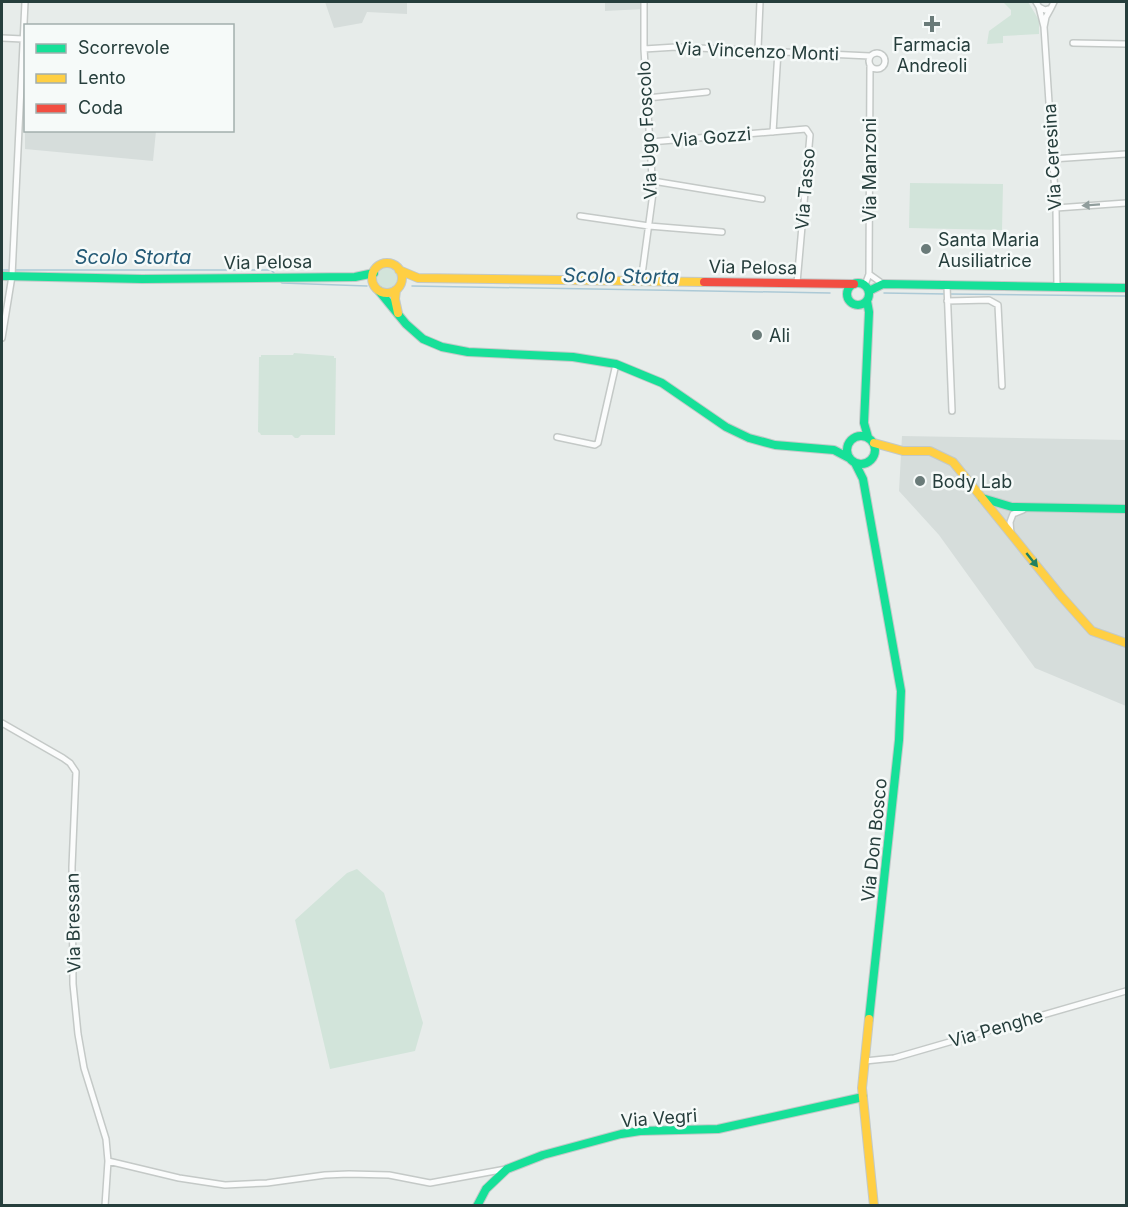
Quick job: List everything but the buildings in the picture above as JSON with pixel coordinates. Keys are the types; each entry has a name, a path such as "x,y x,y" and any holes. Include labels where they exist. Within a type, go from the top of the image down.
{"main road":[{"name":"Via Pelosa","path":"2,276 12,272 142,279 355,277 374,273 379,266 388,264 418,278 854,284"},
{"path":"399,270 402,280 395,299 399,315"},
{"path":"374,273 373,283 399,315 423,339 442,347 468,352 573,357 616,364 662,383 726,427 749,438 774,445 834,450 852,460 868,463"},
{"name":"Via Pelosa","path":"355,277 373,283"},
{"name":"Via Pelosa","path":"379,291 388,293 418,278"},
{"path":"835,283 868,320"},
{"path":"847,294 849,288 854,284 867,288 883,284 947,294 1057,287 1126,288"},
{"path":"867,288 864,423 875,456 896,450 930,451 953,462 1092,631 1126,643"},
{"path":"857,305 867,301"},
{"path":"834,450 848,444 864,423"},
{"path":"855,437 871,440 896,450"},
{"name":"Via Don Bosco","path":"848,444 847,449 863,479 901,692 901,712 863,1097 874,1206"},
{"name":"Via Don Bosco","path":"863,479 868,463 875,456"},
{"path":"982,498 1012,507 1126,509"},
{"name":"Via Vegri","path":"477,1206 486,1188 507,1169 543,1155 621,1134 640,1131 718,1129 863,1097"}],"street":[{"path":"2,338 12,272 25,2"},
{"name":"Via Ugo Foscolo","path":"641,282 653,181 644,50 644,2"},
{"path":"758,50 760,2"},
{"name":"Via Ceresina","path":"1037,4 1045,10 1053,3"},
{"name":"Via Ceresina","path":"1044,27 1053,3"},
{"name":"Via Ceresina","path":"1037,4 1044,27 1056,208 1057,287"},
{"path":"2,38 23,39"},
{"path":"1073,43 1126,44"},
{"name":"Via Vincenzo Monti","path":"644,50 676,47 870,56"},
{"path":"773,132 778,51"},
{"path":"870,76 884,64 884,56 877,52 870,56 869,61 870,65 879,68"},
{"name":"Via Manzoni","path":"867,288 869,274 870,65"},
{"path":"647,98 707,92"},
{"name":"Via Tasso","path":"773,132 806,129 810,135 797,283"},
{"name":"Via Gozzi","path":"650,142 773,132"},
{"path":"1052,159 1126,154"},
{"path":"653,181 762,199"},
{"path":"1056,208 1126,203"},
{"path":"580,216 649,226 722,232"},
{"path":"869,274 883,284"},
{"path":"952,411 947,294 989,300 998,304 1002,386"},
{"path":"557,437 587,445 598,443 616,364"},
{"path":"1011,535 1010,522 1013,514 1031,508"},
{"name":"Via Bressan","path":"2,723 63,758 76,772 72,867 73,984 81,1052 106,1139 108,1161 105,1206"},
{"name":"Via Penghe","path":"865,1061 894,1058 1126,991"},
{"path":"108,1161 179,1178 225,1185 349,1174 389,1175 430,1183 507,1169"}],"shaded area":[{"path":"325,2 407,2 407,14 367,12 362,23 334,28"},
{"path":"605,2 644,2 644,9 605,11"},
{"path":"25,132 156,132 153,161 25,149"},
{"path":"902,436 1126,440 1126,706 1035,668 939,535 899,491"}],"green space":[{"path":"1003,2 1028,2 1039,20 1039,34 1003,36 1003,43 987,44 989,31 1011,15 1011,10"},
{"path":"910,183 1003,184 1002,230 909,228"},
{"path":"387,268 394,271 397,278 394,285 387,288 380,285 377,278 380,271"},
{"path":"294,353 336,358 335,435 301,435 295,438 292,435 261,435 258,432 259,357 261,355 293,355"},
{"path":"357,869 384,893 423,1023 415,1051 330,1069 295,920 347,873"}],"waterway":[{"name":"Scolo Storta","path":"2,270 10,270"},
{"name":"Scolo Storta","path":"14,270 271,270 275,274"},
{"name":"Scolo Storta","path":"279,280 282,283 367,286"},
{"name":"Scolo Storta","path":"412,286 830,293"},
{"name":"Scolo Storta","path":"884,293 946,294"},
{"name":"Scolo Storta","path":"950,294 1126,296"}],"traffic: fast":[{"path":"2,276 142,279 355,277 374,273"},
{"path":"858,283 866,286 869,294 866,302 858,305 850,302 847,294 850,286 858,283"},
{"path":"869,291 883,284 1126,288"},
{"path":"379,291 406,324 423,339 442,347 468,352 573,357 616,364 662,383 726,427 749,438 775,445 834,450 849,458"},
{"path":"867,301 869,312 864,423 868,437"},
{"path":"861,436 871,440 875,450 871,460 861,464 851,460 847,450 851,440 861,436"},
{"path":"855,463 863,479 901,691 899,740 869,1019"},
{"path":"982,498 1012,507 1126,509"},
{"path":"477,1206 486,1189 507,1169 543,1155 621,1134 640,1131 718,1129 863,1097"}],"traffic: slow":[{"path":"387,263 397,268 402,278 397,288 387,293 377,288 372,278 377,268 387,263"},
{"path":"399,270 418,278 704,282"},
{"path":"396,290 398,313"},
{"path":"874,443 903,451 930,451 953,462 1092,631 1126,643"},
{"path":"869,1019 862,1088 874,1206"}],"traffic: jam":[{"path":"704,282 854,284"}],"place":[{"name":"Farmacia Andreoli","path":"932,24"},
{"name":"Santa Maria Ausiliatrice","path":"926,249"},
{"name":"Ali","path":"757,335"},
{"name":"Body Lab","path":"920,481"}]}
